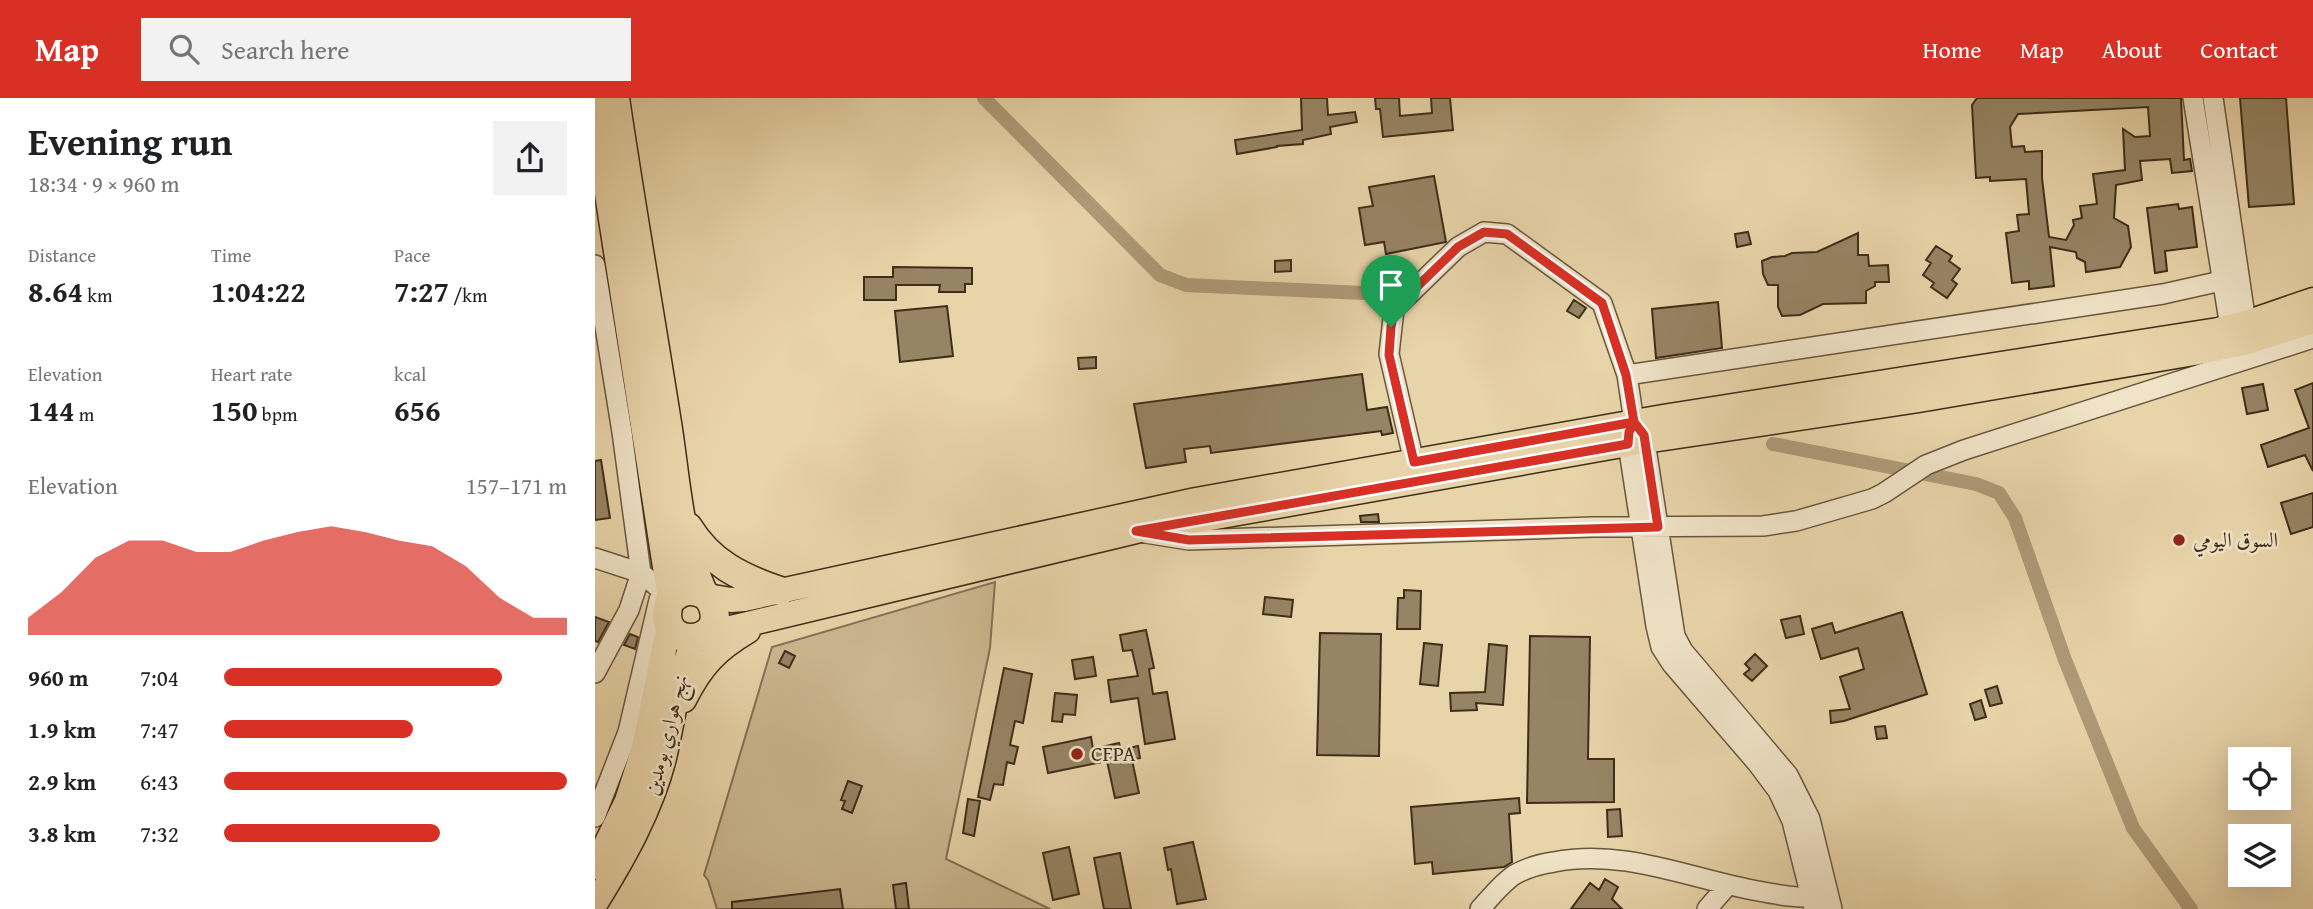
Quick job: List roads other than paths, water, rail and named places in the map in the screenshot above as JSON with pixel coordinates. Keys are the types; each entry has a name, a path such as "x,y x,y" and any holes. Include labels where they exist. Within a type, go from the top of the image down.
{"highway":[{"path":"595,103 668,605 680,636 701,636 711,628 714,608 694,573 678,509 668,426 615,98"},
{"path":"678,509 697,542 721,565 753,582 780,592"},
{"path":"668,605 688,591 705,595"}],"main road":[{"path":"701,636 1136,531 2238,325 2313,300"},
{"path":"705,595 731,600 780,592 1154,507 1414,462 1919,400 2244,343 2313,321"},
{"name":"نهج هواري بومدين","path":"595,867 627,801 644,748 668,605"},
{"path":"670,729 694,681 714,654 769,618"},
{"name":"نهج هواري بومدين","path":"595,904 615,872 644,814 664,759 684,663 701,636"}],"street":[{"path":"2193,98 2231,278"},
{"path":"2213,98 2238,325"},
{"path":"1414,462 1389,355 1394,309 1458,247 1484,232 1507,234 1602,303 1626,375 1649,527 1673,628 1679,644 1788,775 1810,819 1821,903 1727,886 1640,863 1599,857 1547,863 1515,874 1480,909"},
{"path":"595,265 641,573 629,610 595,673"},
{"path":"1626,375 2163,294 2231,278"},
{"path":"1136,531 1189,540 1780,524 1859,503 1884,493 1937,460 2313,338"},
{"path":"595,558 641,573 668,605 628,732 595,817"},
{"path":"1707,909 1727,886"}],"waterway":[{"path":"984,98 1160,275 1186,285 1363,293"},
{"path":"1773,444 1976,484 1999,493 2015,518 2065,660 2133,828 2191,909"}],"place":[{"name":"السوق اليومي","path":"2179,540"},
{"name":"CFPA","path":"1077,754"}]}
